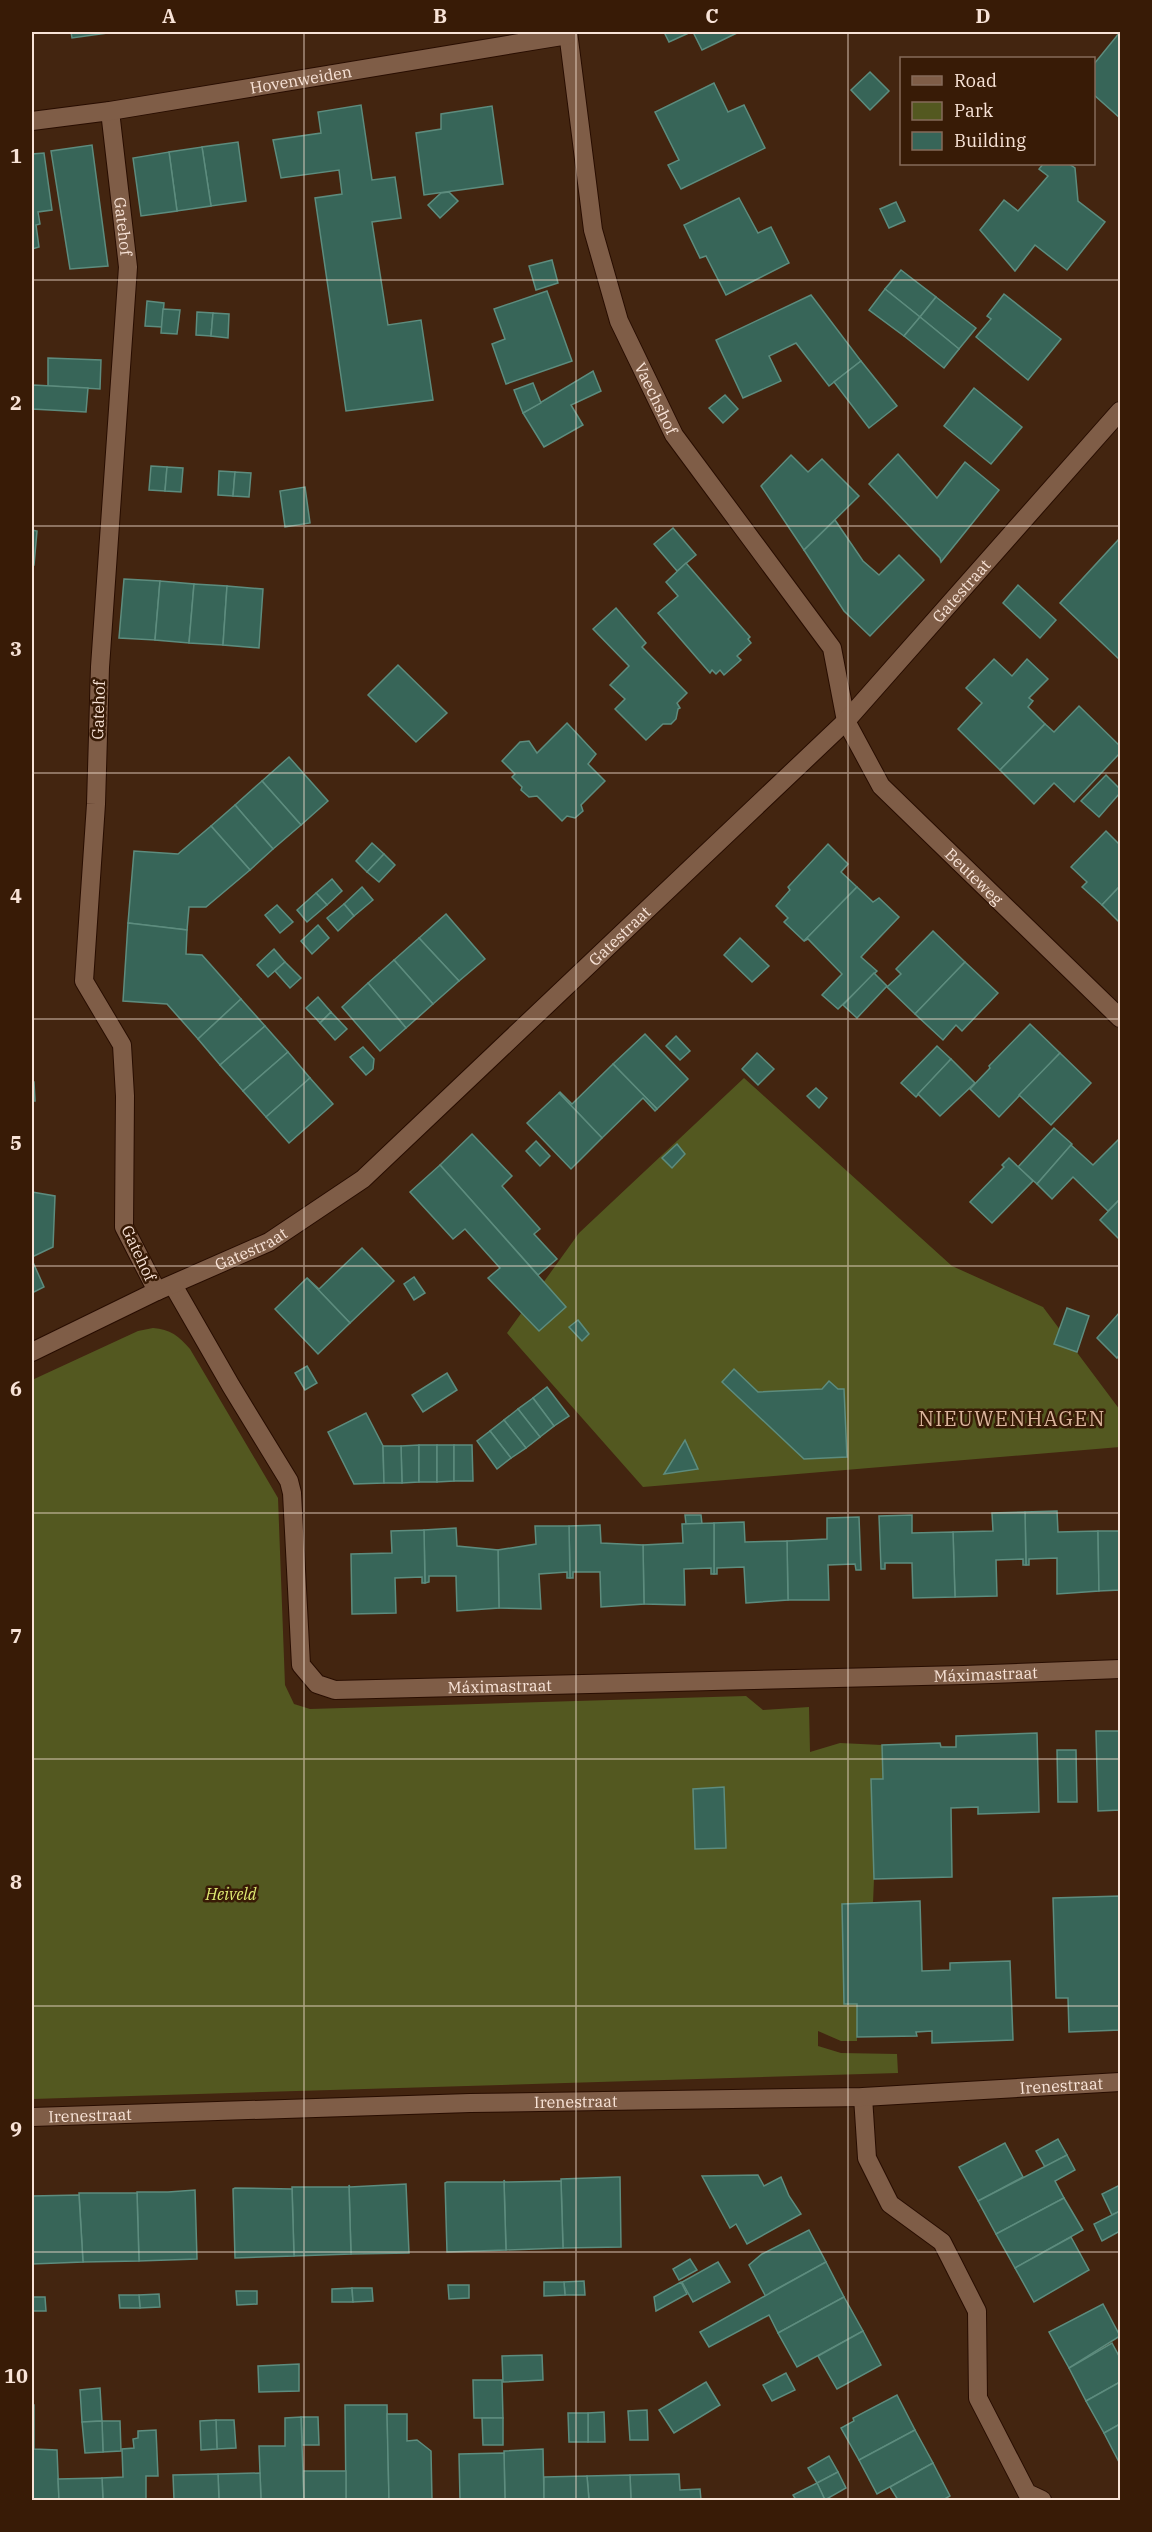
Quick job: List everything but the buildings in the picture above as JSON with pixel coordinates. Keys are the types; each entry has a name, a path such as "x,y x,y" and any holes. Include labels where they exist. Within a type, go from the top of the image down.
{"street":[{"name":"Hovenweiden","path":"32,121 110,111 568,33"},
{"name":"Vaechshof","path":"568,33 593,230 619,321 674,435 832,648 846,721"},
{"name":"Gatehof","path":"110,111 128,267 100,667 96,804 84,981 122,1045 125,1096 123,1227 165,1288"},
{"name":"Gatestraat","path":"32,1352 165,1288 269,1242 363,1179 846,721 1120,411"},
{"name":"Beuteweg","path":"846,721 881,786 1120,1018"},
{"name":"Máximastraat","path":"165,1288 231,1386 289,1481 292,1493 302,1665 317,1684 334,1690 964,1676 1120,1669"},
{"name":"Irenestraat","path":"32,2117 482,2103 863,2097 1120,2082"},
{"path":"863,2097 867,2158 890,2204 942,2242 977,2311 978,2398 1027,2493 1042,2500"}],"green space":[{"path":"744,1078 952,1266 1043,1307 1120,1410 1120,1447 643,1487 507,1333 579,1233"},
{"name":"Heiveld","path":"153,1328 174,1334 190,1349 278,1498 285,1685 294,1704 310,1709 746,1696 763,1710 809,1707 810,1752 840,1743 882,1745 883,1779 871,1779 873,1903 842,1904 844,2004 857,2004 857,2041 841,2041 818,2031 818,2046 841,2053 897,2054 898,2073 32,2099 32,1380 138,1331"}],"district":[{"name":"NIEUWENHAGEN","path":"1012,1419"}]}
